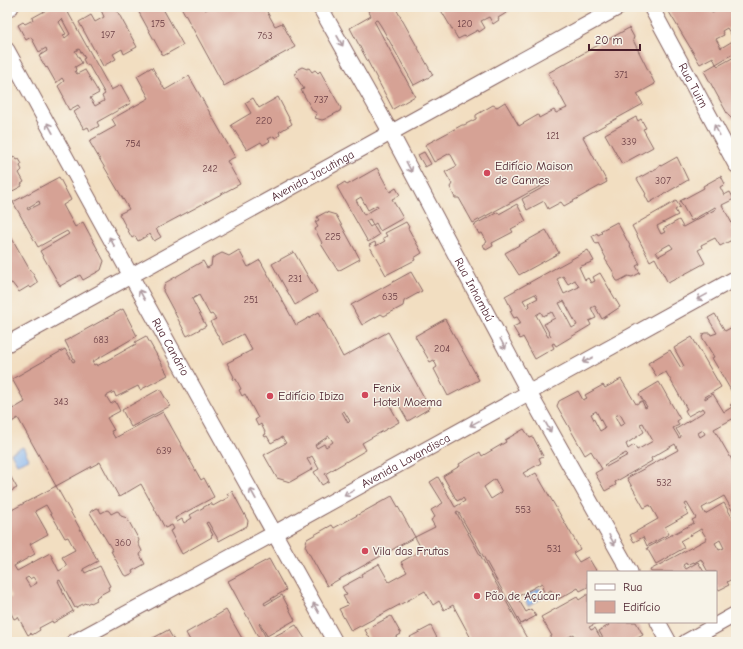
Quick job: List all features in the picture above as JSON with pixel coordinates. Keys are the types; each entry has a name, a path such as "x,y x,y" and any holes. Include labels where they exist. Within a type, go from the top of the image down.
{"street":[{"path":"7,9 11,7"},
{"name":"Rua Inhambú","path":"320,7 391,133 529,393 629,571"},
{"name":"Avenida Jacutinga","path":"7,344 619,7"},
{"name":"Rua Tuim","path":"651,7 736,164"},
{"name":"Rua Canário","path":"7,50 131,276 336,642"},
{"name":"Avenida Lavandisca","path":"74,642 275,533 736,278"},
{"path":"686,642 736,614"},
{"path":"659,623 669,642"}],"water":[{"path":"23,447 29,459 17,464 11,453"},
{"path":"540,588 544,597 528,606 524,597"}],"building":[{"path":"52,7 65,7 111,90 121,85 131,103 97,122 99,126 90,131 88,127 84,129 74,112 80,108 78,105 69,110 58,86 64,81 62,78 56,83 39,56 47,51 46,48 39,52 31,37 26,40 18,25 23,22 25,24 33,20 32,18","holes":["62,19 70,34 65,38 63,35 66,34 59,22","79,49 85,58 83,59 86,65 88,64 105,94 102,96 104,101 95,106 90,98 99,93 85,70 77,74 75,71 75,67 82,63 75,51"]},
{"path":"107,7 115,7 137,47 124,54 122,49 113,54 116,59 103,66 79,22 91,15 95,22 104,17 101,10"},
{"path":"136,7 162,7 183,45 163,56"},
{"path":"181,7 204,7 205,10 211,7 271,7 266,10 275,26 282,23 295,47 224,86"},
{"path":"395,7 433,75 414,85 381,26 377,20 374,21 415,96 393,109 350,28 371,16 367,8"},
{"path":"439,7 516,7 498,18 499,20 493,24 489,17 481,21 485,28 479,32 478,30 458,39"},
{"path":"540,7 549,7 542,11"},
{"path":"666,7 709,7 712,13 714,12 712,7 736,7 736,34 732,36 727,28 722,31 724,35 716,39 721,48 736,39 736,52 716,64 713,57 700,64"},
{"path":"629,28 634,37 633,40 655,84 637,94 643,104 583,137 607,182 564,206 561,202 548,209 544,201 527,210 522,199 551,183 550,181 473,223 459,198 455,198 450,187 452,184 445,172 457,166 450,153 434,162 425,145 476,119 476,115 493,105 497,107 505,102 519,126 538,115 539,118 554,110 556,113 567,108 548,73"},
{"path":"736,56 736,117 732,119 728,115 704,71 716,64 718,66"},
{"path":"152,67 165,90 189,76 235,157 227,161 240,184 156,229 161,237 154,241 150,234 138,241 135,236 132,238 119,214 129,209 89,141 116,126 112,119 149,98 137,76"},
{"path":"302,67 307,69 309,68 312,72 315,70 318,73 320,71 341,108 340,111 322,120 315,118 317,113 313,111 301,90 304,89 295,75 298,69"},
{"path":"278,97 292,124 279,132 280,135 275,138 274,136 268,139 270,141 263,145 261,142 247,150 231,125 251,113 245,103 253,98 259,108"},
{"path":"636,117 638,121 641,119 646,128 643,129 653,147 622,164 605,134"},
{"path":"424,152 431,164 425,167 418,155"},
{"path":"11,155 17,160 19,159 22,164 20,166 22,170 19,173 24,182 21,184 22,186 7,194 7,158"},
{"path":"677,157 688,180 649,203 645,195 646,194 637,179"},
{"path":"377,168 390,192 396,188 400,195 392,199 403,218 380,231 376,223 373,225 379,235 368,242 337,187 345,182 347,185","holes":["361,197 368,210 377,205 378,207 364,215 356,200","370,219 373,225 370,227 366,221"]},
{"path":"721,176 725,184 720,187 724,195 730,192 734,199 722,205 734,227 731,229 736,238 720,246 715,238 701,245 702,248 698,250 705,263 668,283 655,258 650,261 632,226 676,201 680,207 675,210 678,215 657,226 661,234 665,232 663,229 679,220 683,227 716,209 715,207 691,221 680,201 704,188 703,186","holes":["670,244 673,248 659,256 656,252"]},
{"path":"59,177 71,200 63,205 75,227 83,222 104,261 101,270 83,280 80,275 60,286 40,251 69,234 67,231 38,247 13,202","holes":["39,201 40,204 28,210 27,208"]},
{"path":"517,204 526,221 511,229 513,232 492,243 493,246 486,250 483,245 487,242 482,233 479,234 474,225"},
{"path":"326,212 336,215 360,259 338,271 321,244 322,243 315,229 318,227 315,222 319,220 317,217"},
{"path":"406,222 422,253 414,258 415,260 386,275 369,245 375,242 376,246 385,241 383,238 387,236 385,233"},
{"path":"617,222 640,264 636,266 640,273 632,277 628,276 619,281 617,281 614,276 614,273 605,259 606,258 598,243 596,244 592,236 597,233 598,235 602,233 600,231"},
{"path":"546,230 559,253 519,275 505,253"},
{"path":"10,235 38,283 31,288 29,286 19,292 12,283 9,284 7,279 7,236"},
{"path":"239,250 248,267 260,260 296,325 319,312 343,357 388,332 430,408 408,421 396,400 389,404 399,422 362,443 366,450 325,474 329,481 322,485 314,472 319,469 312,456 307,459 313,469 290,482 277,478 264,455 286,443 282,437 271,443 267,436 265,437 264,435 266,434 261,424 258,426 255,420 258,418 245,394 242,396 239,390 241,389 236,379 234,380 227,363 252,350 243,334 223,345 210,322 216,319 212,314 210,315 199,295 192,299 206,326 187,336 163,291 165,283 203,261 207,268 211,266 212,258 222,253 229,256","holes":["344,411 350,421 348,423 342,412","329,436 333,442 326,447 324,444 317,448 315,445"]},
{"path":"588,250 594,261 579,267 585,280 588,278 591,283 595,281 593,277 600,273 620,307 602,319 595,306 591,308 596,318 589,321 591,325 556,346 554,343 552,344 554,348 535,359 523,337 520,339 513,327 521,323 517,317 514,318 505,296","holes":["563,276 568,284 575,280 579,287 564,294 557,279","535,294 538,298 529,303 530,306 528,308 523,300","564,301 577,325 572,328 559,303","541,312 543,316 552,312 555,318 544,324 551,336 548,337 536,315"]},
{"path":"294,252 317,292 295,305 272,264"},
{"path":"411,272 422,291 404,301 403,306 384,316 381,314 362,325 351,305"},
{"path":"123,309 137,336 92,362 94,365 96,364 97,366 136,344 135,342 146,336 168,375 140,390 138,386 116,397 114,392 106,396 111,404 115,401 120,411 107,418 114,430 111,431 115,438 163,412 201,480 204,478 214,497 175,518 177,522 182,519 184,523 192,518 190,515 211,503 213,506 229,497 227,494 232,491 248,521 247,526 219,541 208,522 206,523 213,535 211,536 212,537 182,554 170,531 174,529 172,525 165,528 141,484 119,497 100,462 56,486 18,418 7,425 7,398 13,409 25,402 12,379 65,349 73,362 75,361 65,341"},
{"path":"715,314 725,331 736,325 736,399 712,358 714,357 702,337 703,334 706,333 710,333 711,335 717,333 708,318"},
{"path":"445,319 479,380 448,396 434,369 437,367 434,360 430,362 415,336"},
{"path":"692,337 721,387 705,397 705,399 713,394 724,412 732,407 730,405 736,402 736,417 714,429 736,467 736,517 724,496 702,508 705,514 724,503 736,524 736,576 727,582 729,585 719,590 717,587 717,571 707,571 701,559 694,563 687,565 686,563 683,565 686,569 698,562 703,571 650,570 707,539 701,529 680,541 684,548 656,564 647,548 694,523 692,520 696,518 687,503 685,504 687,508 685,509 688,514 665,527 669,534 647,546 643,537 634,542 630,535 658,519 650,505 644,508 627,478 678,450 675,444 651,458 652,461 615,482 616,485 605,491 595,473 602,469 591,451 585,455 557,406 559,401 578,391 583,400 587,398 585,395 603,385 605,388 621,379 636,404 642,401 645,408 647,407 639,394 659,382 680,419 677,421 679,425 673,428 679,438 681,437 676,429 705,411 703,408 688,416 685,410 687,409 666,372 657,377 648,363 670,350 681,368 684,366 674,348","holes":["596,411 605,428 600,431 591,414","620,414 625,423 620,426 615,416","643,423 653,441 637,450 634,445 628,449 626,444 644,432 640,424","703,430 705,434 700,437 698,433","626,453 628,455 606,467 604,465","720,540 724,548 719,550 715,543"]},
{"path":"160,389 170,406 131,427 122,410"},
{"path":"524,429 530,438 533,437 543,456 539,458 541,463 523,473 527,478 536,473 580,549 573,553 579,562 588,557 596,571 587,571 587,588 580,591 578,588 557,600 551,590 545,593 542,588 544,586 542,583 517,597 526,612 531,609 536,616 521,624 458,511 456,512 529,642 473,642 453,605 444,610 439,601 433,605 425,591 351,631 339,609 348,605 343,596 347,595 342,587 362,576 361,574 379,564 389,582 407,572 401,562 422,550 415,537 435,527 431,520 435,517 431,510 443,503 430,482 438,477 455,507 465,501 463,498 457,501 443,476 460,466 459,464 480,452 482,456 506,442 505,440","holes":["495,479 502,492 491,499 484,487"]},
{"path":"7,470 17,488 7,493"},
{"path":"56,486 98,561 83,569 85,573 100,566 110,586 108,587 109,590 98,596 96,598 97,600 91,603 85,603 75,608 60,580 58,581 73,611 53,623 52,621 39,628 40,630 32,635 31,633 28,635 18,617 14,619 7,605 7,599 12,597 7,588 8,512","holes":["46,505 65,538 68,537 75,550 62,557 67,566 59,571 50,553 17,571 14,566 35,554 30,544 48,534 35,511","28,577 30,579 33,577 37,583 30,587 25,579"]},
{"path":"392,496 415,537 327,586 305,546 307,539 332,525 334,528"},
{"path":"96,508 99,509 101,513 107,510 111,514 117,511 121,516 127,518 139,540 138,543 142,551 140,555 145,564 132,571 133,573 127,576 124,575 111,551 113,551 90,513"},
{"path":"269,559 286,590 264,603 265,605 282,595 295,620 267,636 260,623 259,624 268,642 261,642 228,581"},
{"path":"587,595 587,623 597,623 589,627 591,630 595,628 603,642 578,642 574,634 560,642 541,642 552,636 541,617 577,597 579,600"},
{"path":"226,610 244,642 191,642 186,633"},
{"path":"391,616 401,634 387,642 372,642 365,630"},
{"path":"608,623 637,623 643,635 630,642 605,642 599,631 609,625"},
{"path":"296,625 307,642 271,642 269,639"},
{"path":"431,626 439,642 408,642 412,640 410,637"},
{"path":"168,630 175,642 146,642"}],"place":[{"name":"Edifício Maison de Cannes","path":"487,173"},
{"name":"Fenix Hotel Moema","path":"365,395"},
{"name":"Edifício Ibiza","path":"270,396"},
{"name":"Vila das Frutas","path":"365,551"},
{"name":"Pão de Açúcar","path":"477,596"}]}
